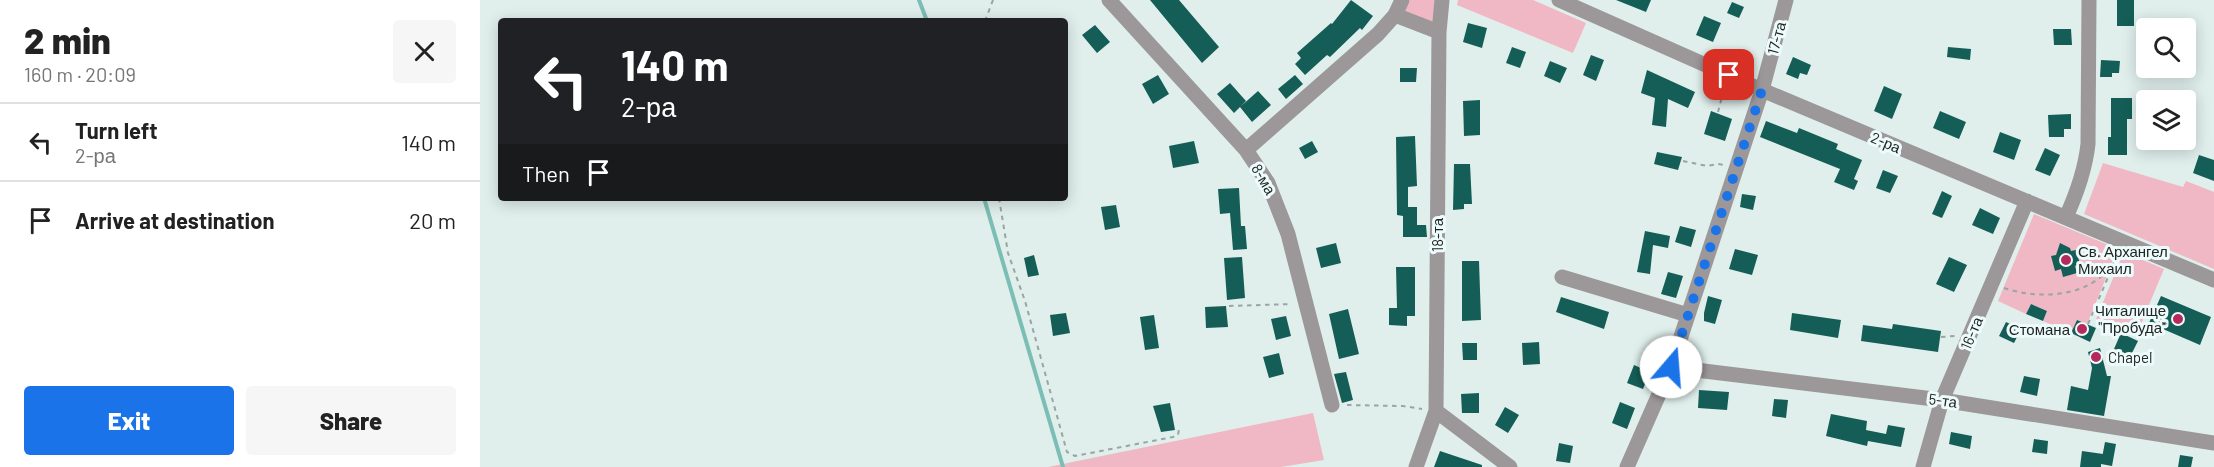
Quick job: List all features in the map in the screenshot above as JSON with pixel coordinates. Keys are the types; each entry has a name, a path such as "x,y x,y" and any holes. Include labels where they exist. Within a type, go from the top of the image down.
{"street":[{"name":"8-ма","path":"1109,0 1246,150 1258,167 1277,203 1288,234 1332,405"},
{"path":"1246,150 1377,34 1395,15 1402,0"},
{"name":"18-та","path":"1416,467 1436,411 1439,32 1442,0"},
{"name":"2-ра","path":"1559,0 1762,90 2214,280"},
{"name":"17-та","path":"1627,467 1671,367 1762,90 1786,0"},
{"path":"2066,217 2079,188 2088,144 2089,0"},
{"path":"1395,15 1439,32"},
{"name":"16-та","path":"1923,467 1942,400 2027,201"},
{"path":"1562,277 1688,315"},
{"name":"5-та","path":"1671,367 1942,400 2214,442"},
{"path":"1436,411 1510,467"}],"path":[{"path":"986,18 993,0"},
{"path":"1718,112 1729,75"},
{"path":"1683,161 1707,166 1718,164 1736,170"},
{"path":"999,201 1008,253 1025,301 1067,452 1075,456 1173,437 1178,435 1179,429"},
{"path":"2088,324 2112,267 2125,243"},
{"path":"1992,284 2016,292 2056,296 2073,292 2094,282 2112,267"},
{"path":"1229,306 1306,304"},
{"path":"1332,405 1403,406 1436,411"}],"shaded area":[{"path":"1410,0 1436,0 1433,26 1403,14"},
{"path":"1458,0 1533,0 1586,23 1573,53 1457,5"},
{"path":"2103,163 2183,187 2186,181 2214,192 2214,269 2084,214"},
{"path":"2034,214 2118,249 2087,324 2077,320 2071,333 2043,321 2047,311 2031,304 2026,314 1998,301"},
{"path":"2124,252 2164,269 2136,336 2096,319"},
{"path":"1313,413 1324,460 1281,467 1048,467"}],"building":[{"path":"1150,0 1179,0 1219,47 1202,63"},
{"path":"1351,0 1373,16 1362,30 1360,28 1330,57 1327,55 1305,75 1295,64 1301,58 1297,53 1332,24"},
{"path":"1616,0 1651,0 1646,12"},
{"path":"2117,0 2134,0 2134,26 2117,26"},
{"path":"1732,2 1744,7 1739,18 1727,13"},
{"path":"1704,16 1721,23 1713,42 1696,35"},
{"path":"1468,23 1487,28 1482,48 1463,42"},
{"path":"1095,25 1110,42 1097,53 1082,35"},
{"path":"2053,29 2071,29 2072,45 2054,45"},
{"path":"1512,47 1526,52 1520,68 1506,63"},
{"path":"1948,47 1971,49 1970,60 1947,57"},
{"path":"1591,55 1604,60 1596,81 1583,75"},
{"path":"1793,57 1811,65 1807,75 1800,73 1798,79 1786,74"},
{"path":"2101,60 2120,61 2119,73 2112,73 2112,77 2100,77"},
{"path":"1550,61 1567,68 1560,83 1544,76"},
{"path":"1400,68 1417,68 1416,82 1400,82"},
{"path":"1647,70 1695,92 1688,108 1668,99 1666,127 1652,125 1655,98 1641,93"},
{"path":"1158,75 1169,94 1153,104 1142,84"},
{"path":"1295,75 1303,84 1286,99 1278,89"},
{"path":"1230,83 1246,101 1234,113 1217,94"},
{"path":"1884,86 1902,94 1892,119 1874,111"},
{"path":"1258,91 1271,105 1252,122 1240,107"},
{"path":"2111,98 2132,98 2132,119 2127,119 2127,155 2108,155 2108,137 2111,137"},
{"path":"1480,100 1480,135 1464,136 1463,101"},
{"path":"1711,111 1732,119 1725,141 1704,134"},
{"path":"1940,111 1966,122 1959,139 1933,128"},
{"path":"2071,114 2071,129 2064,129 2064,137 2049,137 2048,115"},
{"path":"1766,121 1797,133 1799,128 1838,144 1836,149 1862,160 1854,179 1858,181 1854,190 1834,182 1840,169 1760,137"},
{"path":"2000,132 2021,140 2014,160 1993,152"},
{"path":"1415,136 1417,186 1408,187 1408,207 1417,207 1417,225 1426,225 1427,237 1403,237 1403,216 1397,215 1396,137"},
{"path":"1194,141 1199,163 1173,168 1169,146"},
{"path":"1312,141 1318,152 1305,159 1299,148"},
{"path":"2045,148 2060,155 2050,176 2035,170"},
{"path":"1657,152 1682,157 1678,170 1654,164"},
{"path":"2199,155 2214,160 2214,181 2193,173"},
{"path":"1454,164 1470,164 1472,204 1464,204 1464,209 1453,210"},
{"path":"1883,170 1898,176 1890,193 1876,188"},
{"path":"1239,188 1241,226 1245,226 1247,249 1233,250 1230,213 1220,214 1218,189"},
{"path":"1942,191 1952,196 1942,218 1932,214"},
{"path":"1742,194 1756,196 1753,210 1740,207"},
{"path":"1116,205 1120,227 1105,230 1101,207"},
{"path":"1980,208 2000,218 1993,234 1972,225"},
{"path":"1680,226 1696,230 1691,247 1675,242"},
{"path":"1645,231 1670,236 1668,248 1653,245 1650,274 1637,272"},
{"path":"1336,243 1341,263 1321,268 1316,248"},
{"name":"Св. Архангел Михаил","path":"2060,243 2070,248 2071,251 2076,250 2080,264 2075,266 2077,273 2063,277 2061,269 2055,271 2051,256 2056,255"},
{"path":"1735,249 1758,255 1752,275 1729,269"},
{"path":"1034,255 1039,275 1028,277 1024,258"},
{"path":"1242,257 1245,298 1227,300 1224,258"},
{"path":"1949,257 1967,265 1954,292 1936,284"},
{"path":"1462,261 1479,261 1481,320 1462,321"},
{"path":"1396,267 1415,267 1415,316 1407,316 1407,326 1389,325 1389,308 1397,308"},
{"path":"1668,272 1683,276 1676,298 1661,294"},
{"path":"1708,296 1722,300 1715,324 1704,321"},
{"path":"2161,296 2211,317 2200,345 2149,323"},
{"path":"1561,297 1609,312 1604,329 1556,312"},
{"path":"2031,304 2047,311 2043,321 2026,314"},
{"path":"1226,306 1228,327 1206,328 1205,307"},
{"path":"1348,309 1359,354 1339,359 1329,314"},
{"path":"1066,313 1070,333 1053,336 1050,315"},
{"path":"1792,313 1841,320 1838,338 1790,330"},
{"path":"1154,315 1159,348 1145,350 1140,317"},
{"path":"1286,316 1291,336 1276,340 1271,319"},
{"path":"2077,320 2096,328 2090,342 2071,333"},
{"path":"2006,322 2021,329 2014,343 1999,336"},
{"path":"1893,324 1941,331 1938,352 1861,341 1863,325 1892,329"},
{"path":"2121,333 2138,341 2130,357 2114,349"},
{"path":"1539,342 1540,364 1523,365 1522,343"},
{"path":"1462,343 1477,343 1477,360 1463,360"},
{"path":"2100,348 2107,376 2111,376 2104,416 2067,410 2071,386 2088,390 2092,368 2088,352"},
{"path":"1279,353 1284,374 1269,378 1263,357"},
{"path":"1634,365 1650,372 1643,389 1627,383"},
{"path":"1346,372 1353,400 1342,403 1334,374"},
{"path":"2024,376 2040,379 2037,396 2020,392"},
{"path":"1699,390 1729,392 1727,410 1698,408"},
{"path":"1479,393 1479,413 1462,413 1461,394"},
{"path":"1774,399 1788,400 1786,418 1772,416"},
{"path":"1620,402 1635,408 1627,429 1612,423"},
{"path":"1170,403 1175,430 1161,432 1153,406"},
{"path":"1505,407 1519,415 1508,433 1495,425"},
{"path":"1831,414 1867,421 1866,430 1886,434 1888,425 1905,428 1901,447 1868,441 1867,446 1826,436"},
{"path":"1951,432 1972,436 1970,449 1949,444"},
{"path":"2034,439 2048,441 2047,454 2032,452"},
{"path":"2105,442 2116,444 2112,466 2101,464 2101,467 2080,467 2082,451 2103,454"},
{"path":"1559,443 1573,446 1570,463 1556,461"},
{"path":"1440,451 1482,465 1482,467 1434,467"},
{"path":"2180,455 2193,457 2191,467 2178,467"}],"waterway":[{"path":"919,0 926,18"},
{"path":"985,201 1063,467"}],"place":[{"name":"Св. Архангел Михаил","path":"2066,260"},
{"name":"Читалище \"Пробуда\"","path":"2178,319"},
{"name":"Стомана","path":"2082,329"},
{"name":"Chapel","path":"2096,357"}],"route":[{"path":"1671,367 1762,90 1729,75"}]}
